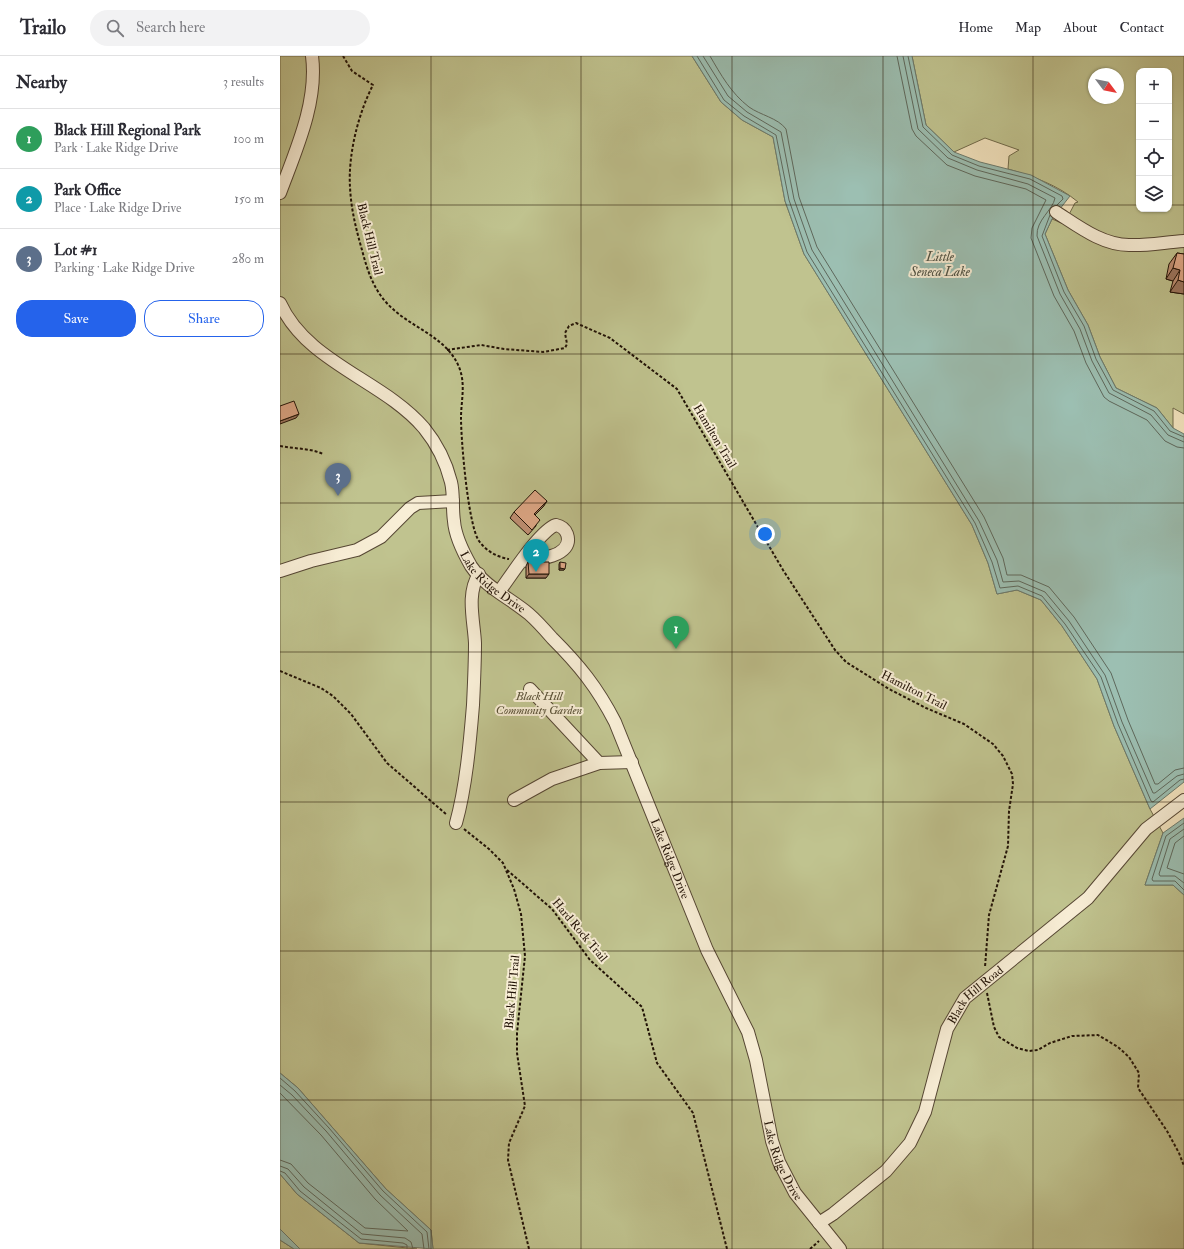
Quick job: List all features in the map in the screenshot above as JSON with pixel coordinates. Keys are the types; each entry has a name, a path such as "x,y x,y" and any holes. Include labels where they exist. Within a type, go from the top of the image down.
{"street":[{"path":"280,192 301,136 314,83 312,56"},
{"path":"1056,212 1090,234 1109,242 1128,245 1184,241"},
{"name":"Lake Ridge Drive","path":"280,303 285,315 305,339 400,404 423,427 437,444 451,482 454,522 458,540 471,566 499,592 530,615 580,666 612,715 707,950 748,1032 756,1060 772,1141 779,1162 795,1193 840,1249"},
{"path":"280,571 311,561 357,550 381,537 410,508 418,503 453,501"},
{"path":"499,592 518,560"},
{"path":"456,823 464,779 472,706 475,644 472,588 479,574"},
{"path":"530,689 599,763"},
{"path":"514,800 552,779 599,763 632,762"},
{"name":"Black Hill Road","path":"819,1223 833,1214 886,1171 910,1143 924,1112 947,1029 966,998 1088,898 1146,829 1184,800"}],"path":[{"name":"Black Hill Trail","path":"343,56 352,71 373,85 360,114 356,132 350,187 353,215 373,286 393,310 431,335 447,350 459,367 462,378 462,450 475,534 488,550 500,557 518,560"},
{"name":"Hamilton Trail","path":"447,350 481,345 504,349 543,352 561,349 565,348 567,344 565,332 569,326 576,323 610,338 677,389 783,570 835,650 846,662 889,689 926,708 964,724 993,744 1012,774 1013,784 1009,811 1008,846 989,915 985,983 994,1027 999,1037 1017,1048 1029,1050 1038,1050 1050,1043 1072,1036 1098,1035 1110,1041 1123,1052 1139,1073 1138,1088 1167,1132 1184,1166"},
{"path":"280,446 300,450 313,449 323,454"},
{"name":"Black Hill Trail","path":"280,671 322,688 333,696 351,714 387,763 456,823 494,853 506,869 518,900 521,914 525,956 517,1027 517,1053 525,1106 510,1143 508,1160 529,1249"},
{"name":"Hard Rock Trail","path":"506,869 552,909 590,960 642,1007 657,1064 693,1113 727,1249"}],"green space":[{"name":"Black Hill Community Garden","path":"280,56 692,56 721,102 742,120 773,137 785,201 804,254 972,525 988,563 997,594 1017,590 1041,600 1062,626 1097,679 1114,726 1150,809 1163,833 1145,885 1173,885 1184,895 1184,1249 433,1249 431,1230 386,1189 298,1088 280,1073"},
{"path":"912,56 1184,56 1184,414 1173,408 1173,428 1157,408 1116,388 1100,357 1088,325 1068,290 1045,234 1052,219 1064,224 1075,203 1078,202 1053,186 1008,169 1009,156 1019,150 985,138 954,152 926,125"},
{"path":"280,1174 297,1194 359,1243 417,1249 300,1249 280,1229"},
{"path":"280,1240 294,1249 280,1249"}],"water":[{"name":"Little Seneca Lake","path":"692,56 912,56 926,125 954,152 980,162 1031,175 1070,196 1052,219 1045,234 1068,290 1088,325 1100,357 1116,388 1157,408 1173,428 1184,434 1184,782 1150,809 1114,726 1097,679 1062,626 1041,600 1017,590 997,594 988,563 972,525 804,254 785,201 773,137 742,120 721,102"},
{"path":"1184,818 1184,895 1173,885 1145,885 1163,833"},
{"path":"280,1073 298,1088 386,1189 431,1230 433,1249 359,1243 297,1194 280,1174"},
{"path":"280,1229 300,1249 294,1249 280,1240"}],"building":[{"path":"1177,253 1184,254 1184,282 1178,280 1180,270 1173,268"},
{"path":"294,401 299,414 280,421 280,406"},
{"path":"535,490 547,501 534,514 540,520 532,530 514,512"},
{"path":"528,562 549,562 549,574 529,574"},
{"path":"560,562 566,563 565,569 560,568"}],"place":[{"name":"Lot #1","path":"338,496"},
{"name":"Park Office","path":"536,572"},
{"name":"Black Hill Regional Park","path":"676,649"}]}
